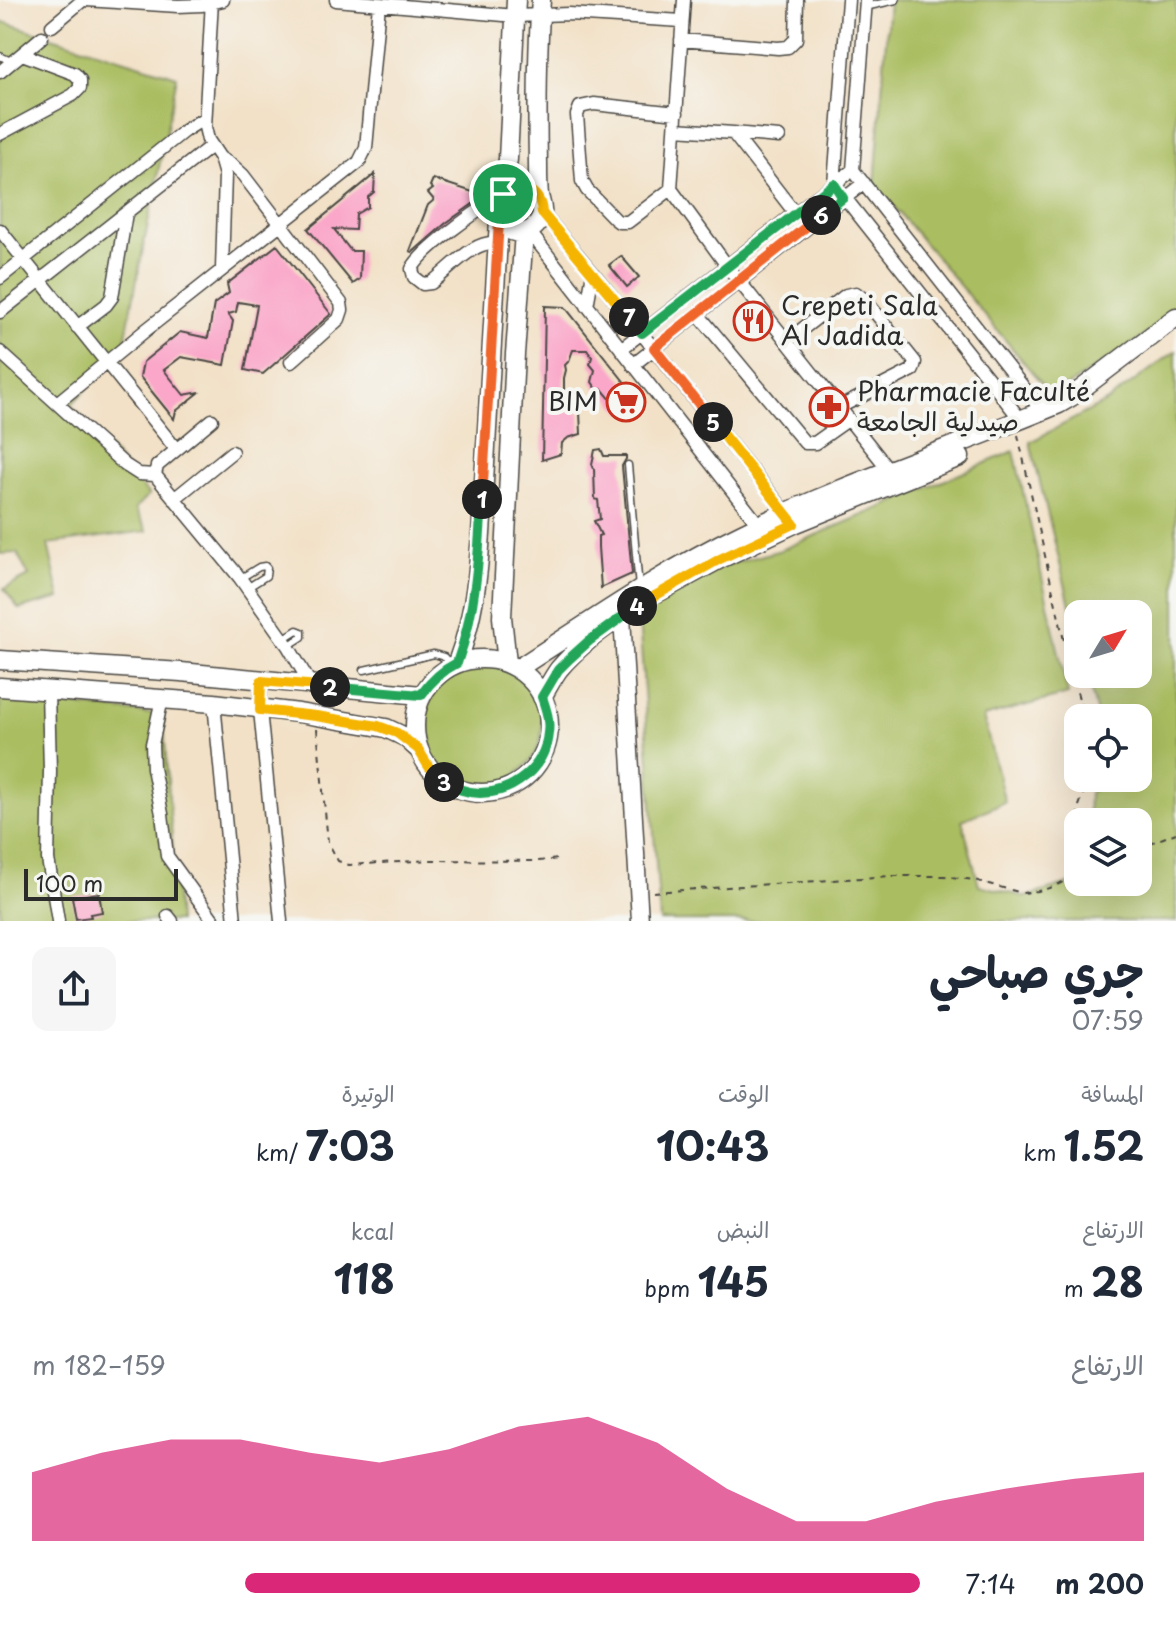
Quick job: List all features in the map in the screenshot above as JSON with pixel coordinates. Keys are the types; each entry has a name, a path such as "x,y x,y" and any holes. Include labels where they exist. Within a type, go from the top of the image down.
{"main road":[{"path":"454,664 472,611 480,537 498,243 497,209 508,159 515,8"},
{"path":"499,221 509,231 526,232 535,227 541,206 538,150 540,8"},
{"path":"502,196 509,190 522,187 535,193 541,206"},
{"path":"512,666 502,617 515,354 526,232"},
{"path":"790,518 1019,427 1071,397 1176,317"},
{"path":"512,666 705,552 790,518 889,470 1073,410 1176,332"},
{"path":"542,697 558,670 622,616 763,530"},
{"path":"0,687 214,703 386,728 405,737 418,749 444,783 462,791 479,793 499,791 517,784 532,771 543,754 548,735 548,716 542,697 527,676 512,666 484,658 454,664 430,682 421,695 415,713 414,731 418,749"},
{"path":"0,660 181,672 421,695"}],"street":[{"path":"52,26 84,0 178,6 216,1 206,134 220,158 238,170 342,306 336,323 291,362"},
{"path":"336,0 540,8 569,14 682,21"},
{"path":"684,0 671,189 728,267 889,470"},
{"path":"681,40 788,47 796,39 797,0"},
{"path":"848,0 834,184 1019,427"},
{"path":"57,403 355,166 365,153 379,4"},
{"path":"866,4 853,170 1042,411"},
{"path":"0,72 11,58 42,37"},
{"path":"0,134 73,95 80,88 80,80 75,74 11,58"},
{"path":"671,189 628,222 615,219 582,181 577,115 580,107 594,104 677,113"},
{"path":"0,278 184,131 205,118"},
{"path":"676,129 779,137"},
{"path":"733,133 795,213"},
{"path":"0,312 211,146"},
{"path":"220,158 225,175 222,269"},
{"path":"621,349 853,170"},
{"path":"633,365 864,183"},
{"path":"498,243 477,247 431,283 419,283 414,277 413,265 419,258 470,216 502,196"},
{"path":"541,206 790,518"},
{"path":"77,327 109,303 112,297 126,213"},
{"path":"0,230 176,449"},
{"path":"526,232 763,530"},
{"path":"587,306 593,273"},
{"path":"787,341 846,295 856,293 866,301 915,362 913,370 840,407"},
{"path":"698,314 805,443 815,443 849,419"},
{"path":"0,352 129,469 144,476 155,475"},
{"path":"155,475 157,466 212,420"},
{"path":"174,499 232,452"},
{"path":"155,475 244,583 311,685"},
{"path":"622,616 640,921"},
{"path":"261,681 260,710 281,921"},
{"path":"48,691 48,859 58,921"},
{"path":"162,699 152,744 167,856 214,921"},
{"path":"214,703 235,921"}],"lane":[{"path":"866,4 896,0"},
{"path":"628,465 639,592"},
{"path":"364,670 434,654 454,664"}],"path":[{"path":"1019,427 1080,704"},
{"path":"316,716 328,842 338,861 349,865 431,860 560,859"},
{"path":"1152,842 1176,833"},
{"path":"638,893 891,876 959,878 1022,893 1053,887 1064,881"}],"green space":[{"path":"889,0 1176,0 1176,315 1052,396 875,184"},
{"path":"0,21 177,76 123,351 71,405 149,495 135,509 147,531 48,544 60,598 19,609 4,589 29,576 17,553 0,554"},
{"path":"1176,351 1176,921 660,921 637,590 781,550 1014,451 1064,676 1064,688 1068,694 983,717 1005,802 962,820 979,885 1026,897 1064,885 1064,896 1152,896 1152,808 1088,808 1091,792 1152,792 1152,704 1094,704 1090,688 1152,688 1152,600 1069,600 1030,442 1106,402"},
{"path":"482,665 505,669 525,682 538,702 542,725 538,748 525,768 505,781 482,785 459,781 439,768 426,748 422,725 426,702 439,682 459,669"},
{"path":"0,697 163,715 178,921 0,921"}],"building":[{"path":"375,174 374,192 368,197 368,207 356,214 355,230 334,229 351,251 361,251 360,279 353,284 308,229"},
{"path":"433,179 476,193 480,199 413,252 410,251 428,205 434,200 428,193 433,189 430,186"},
{"path":"277,245 331,314 263,374 245,370 257,305 238,302 236,312 228,314 233,321 225,365 181,357 164,370 184,395 200,392 176,411 174,419 140,377 143,362 180,332 208,338 214,304 229,293 227,284"},
{"path":"621,256 639,277 627,287 609,265"},
{"path":"545,306 565,307 638,399 622,413 592,382 595,370 590,364 592,357 587,350 573,350 565,365 564,410 580,412 581,434 562,443 561,454 542,460"},
{"path":"601,449 604,456 626,456 622,466 632,574 601,588 598,536 601,535 594,521 600,519 592,464 595,450"},
{"path":"99,893 102,912 76,919 72,897"}],"place":[{"name":"Crepeti Sala Al Jadida","path":"753,321"},
{"name":"BIM","path":"626,402"},
{"name":"Pharmacie Faculté صيدلية الجامعة","path":"829,407"}],"route":[{"path":"834,184 843,198 654,348 794,524 720,559 655,595 589,641 558,670 542,697 548,716 548,735 543,754 532,771 517,784 499,791 479,793 462,791 444,783 418,749 405,737 386,728 285,711 260,710 261,681 421,695 442,671 457,663 475,591 499,221 497,203 503,194 516,187 535,193 542,213 642,333 834,184"}]}
